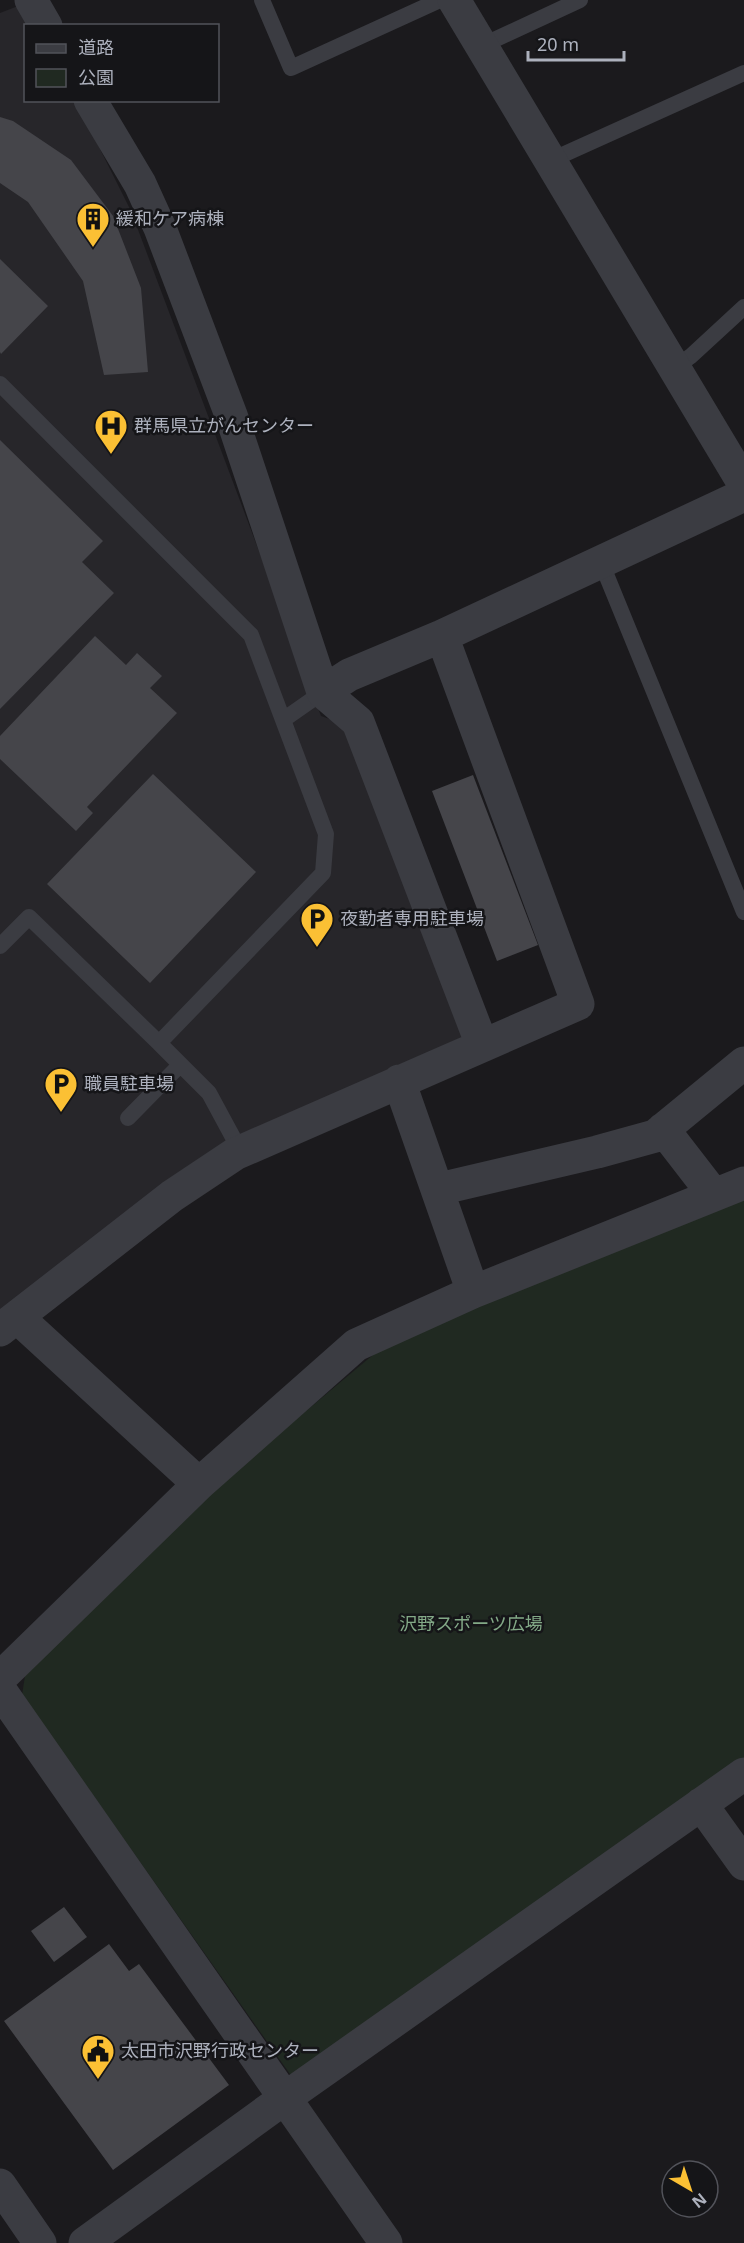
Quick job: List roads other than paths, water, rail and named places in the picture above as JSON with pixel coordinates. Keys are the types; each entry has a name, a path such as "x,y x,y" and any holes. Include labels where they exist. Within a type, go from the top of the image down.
{"street":[{"path":"31,0 45,24"},
{"path":"454,0 744,484"},
{"path":"91,102 140,184 160,228 231,415 323,692 358,722 482,1045"},
{"path":"323,692 349,675 442,636 744,495"},
{"path":"199,1484 9,1324 172,1196 235,1154 578,1004 442,636"},
{"path":"439,1190 655,1136 744,1063"},
{"path":"399,1081 473,1292"},
{"path":"663,1129 714,1195"},
{"path":"0,1677 199,1484 356,1345 473,1292 744,1183"},
{"path":"0,1690 386,2243"},
{"path":"85,2243 285,2098 744,1774"},
{"path":"701,1804 744,1864"},
{"path":"0,2185 40,2243"}],"lane":[{"path":"262,0 291,68 440,0"},
{"path":"481,46 580,0"},
{"path":"549,160 744,73"},
{"path":"674,368 691,356 744,308"},
{"path":"0,384 251,635 326,834 323,873 159,1043"},
{"path":"601,562 744,912"},
{"path":"283,720 323,692"},
{"path":"0,946 29,917 209,1093 236,1143 235,1154"},
{"path":"128,1118 180,1065"}],"place":[{"name":"緩和ケア病棟","path":"93,248"},
{"name":"群馬県立がんセンター","path":"111,455"},
{"name":"夜勤者専用駐車場","path":"317,948"},
{"name":"職員駐車場","path":"61,1113"},
{"name":"太田市沢野行政センター","path":"98,2080"}],"park label":[{"name":"沢野スポーツ広場","path":"471,1624"}]}
